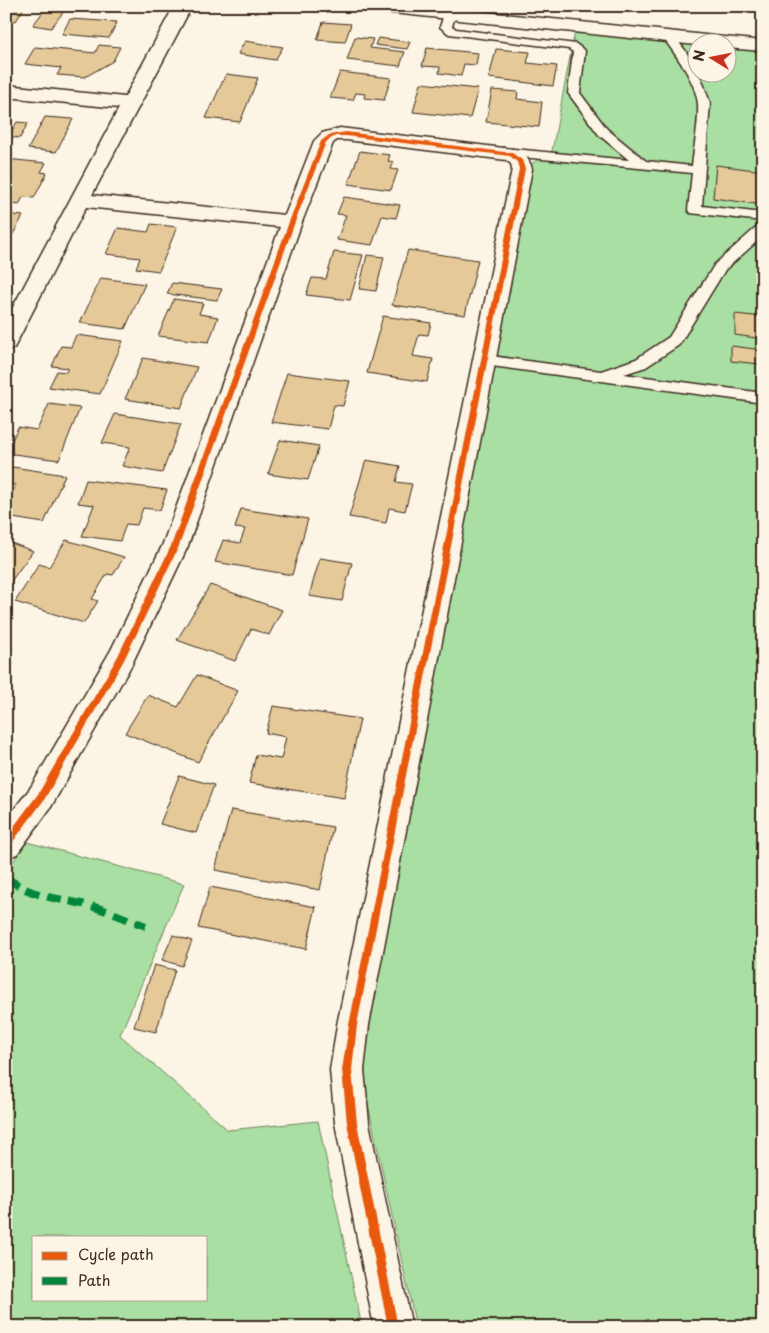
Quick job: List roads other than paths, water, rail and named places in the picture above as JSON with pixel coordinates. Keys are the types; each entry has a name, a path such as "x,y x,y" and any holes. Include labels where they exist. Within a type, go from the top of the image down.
{"street":[{"path":"6,342 130,103 183,6"},
{"path":"373,6 763,46"},
{"path":"6,91 130,103"},
{"path":"6,844 41,797 116,666 175,546 292,222 324,141 327,137 336,134 503,152 512,155 520,161 522,169 353,1025 348,1070 352,1123 393,1327"},
{"path":"79,200 292,222"}],"lane":[{"path":"450,14 446,27 454,32 572,46 579,50 574,93 603,132 642,165"},
{"path":"668,36 680,50 696,80 704,103 695,210 763,217"},
{"path":"503,152 698,170"},
{"path":"600,376 641,363 674,341 720,267 763,229"},
{"path":"484,360 763,398"}]}
